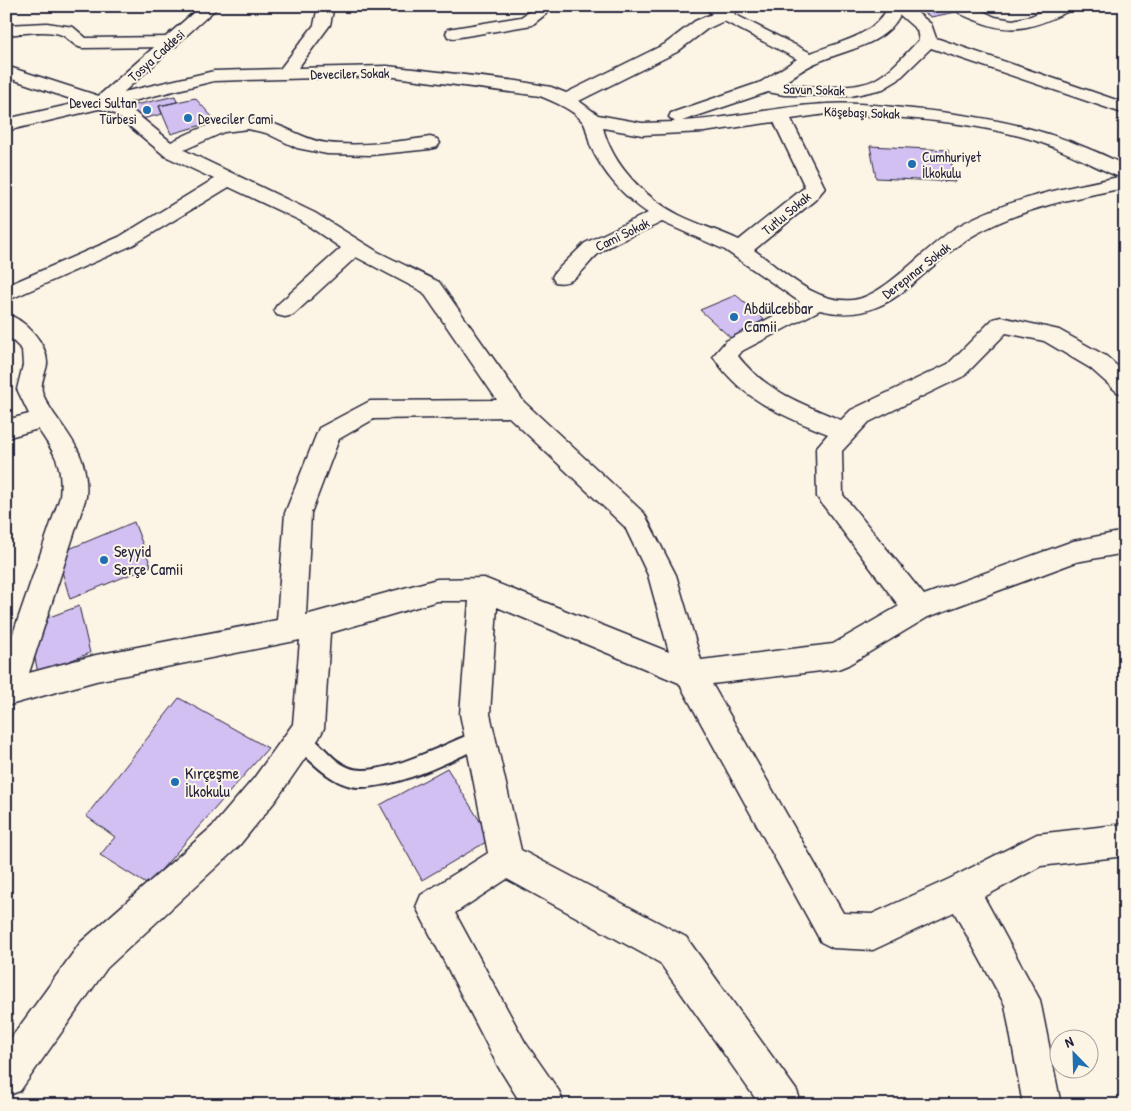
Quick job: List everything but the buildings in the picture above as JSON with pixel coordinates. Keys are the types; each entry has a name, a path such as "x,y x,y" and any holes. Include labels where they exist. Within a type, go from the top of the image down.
{"street":[{"name":"Tosya Caddesi","path":"101,103 210,6"},
{"path":"285,74 322,25 326,6"},
{"path":"454,33 526,21 548,6"},
{"path":"766,86 810,59 876,35 886,25 898,6 925,28 928,42 1125,109"},
{"path":"960,6 980,18 1008,27 1041,19 1067,6"},
{"path":"566,100 672,48 723,9 810,59"},
{"path":"6,30 47,28 67,31 82,43 170,42"},
{"name":"Savun Sokak","path":"642,129 766,86 784,90 851,91 877,85 892,76 928,42"},
{"path":"6,71 121,110 169,150 308,217 354,248 431,286 515,408 635,520 662,575 690,674 833,930 873,932 961,891 1037,850 1125,840"},
{"name":"Deveciler Sokak","path":"6,125 214,76 387,71 517,86 545,92 566,100 592,120"},
{"name":"Köşebaşı Sokak","path":"592,120 642,129 704,126 826,109 874,110 976,122 1030,133 1083,152 1125,173"},
{"name":"Tutlu Sokak","path":"740,250 808,196 814,188 780,116"},
{"name":"Derepınar Sokak","path":"592,120 594,133 604,157 616,173 642,199 663,214 740,250 773,274 819,301 854,307 874,301 968,229 1054,196 1125,182"},
{"path":"169,150 215,130 234,124 248,123 259,125 313,146 374,150 430,142"},
{"path":"6,294 126,241 230,178"},
{"name":"Cami Sokak","path":"563,277 592,248 663,214"},
{"path":"285,310 354,248"},
{"path":"819,301 734,346 725,356 739,374 771,401 845,431"},
{"path":"6,321 29,343 36,355 37,365 29,389 44,419 68,454 75,477 72,497 7,693"},
{"path":"918,608 830,497 829,448 860,416 956,370 1001,324 1050,335 1098,362 1125,386"},
{"path":"6,1077 94,955 226,836 265,789 308,728 298,513 328,434 370,410 515,408"},
{"path":"6,430 44,419"},
{"path":"7,693 96,668 303,627 437,590 484,589 690,674 838,656 918,608 1073,552 1125,542"},
{"path":"484,589 475,714 506,860"},
{"path":"506,860 433,907 512,1055 545,1105"},
{"path":"506,860 673,950 783,1105"},
{"path":"961,891 1022,1000 1042,1105"}],"lane":[{"path":"301,739 334,768 356,778 389,775 481,738"}],"place":[{"name":"Deveci Sultan Türbesi","path":"147,110"},
{"name":"Deveciler Cami","path":"188,118"},
{"name":"Cumhuriyet İlkokulu","path":"912,164"},
{"name":"Abdülcebbar Camii","path":"734,317"},
{"name":"Seyyid Serçe Camii","path":"104,560"},
{"name":"Kırçeşme İlkokulu","path":"175,782"}]}
